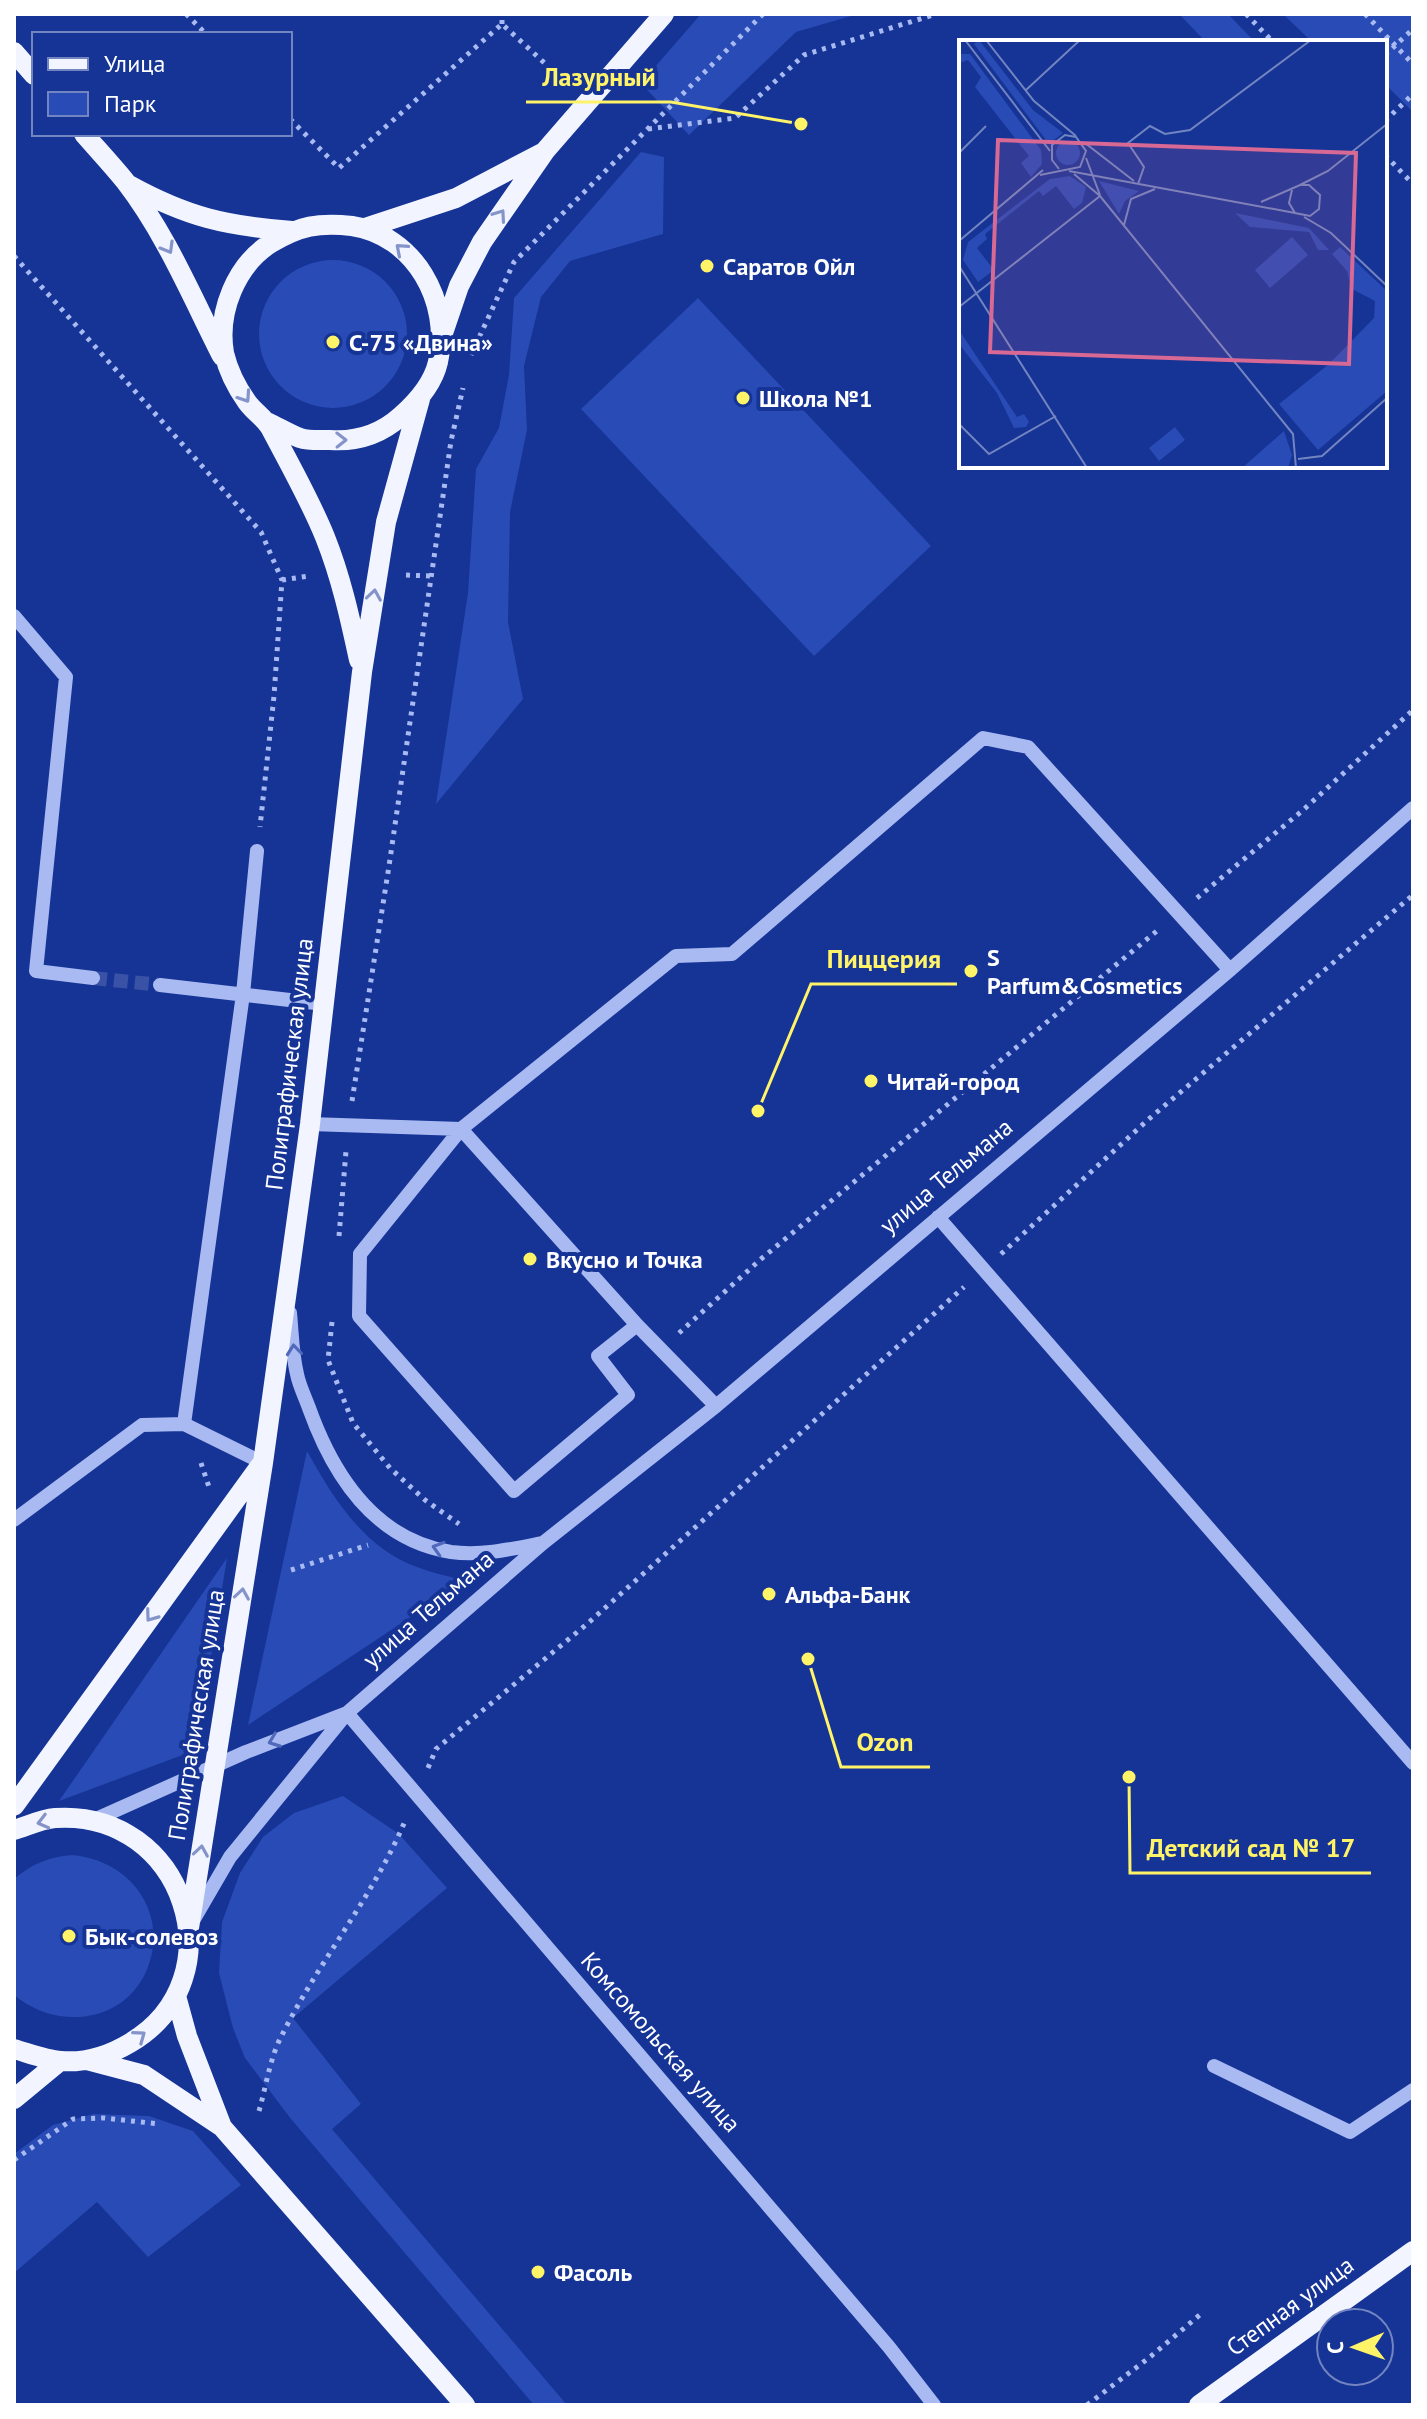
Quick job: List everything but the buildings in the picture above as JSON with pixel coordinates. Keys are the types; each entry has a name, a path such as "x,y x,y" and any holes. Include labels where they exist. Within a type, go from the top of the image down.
{"main road":[{"path":"442,335 459,286 482,242 545,151 664,14"},
{"path":"14,52 32,73"},
{"name":"Полиграфическая улица","path":"86,136 126,183 176,262 248,404 267,422 302,439 350,442 387,429 420,399"},
{"path":"365,228 456,198 545,151"},
{"name":"Полиграфическая улица","path":"126,183 165,205 238,226 292,231 328,223 365,228 388,238 417,263 436,297 442,335 438,365 420,399 386,522 362,672 310,1124 263,1463 189,1928"},
{"name":"Полиграфическая улица","path":"229,370 224,351 224,312 238,277 259,251 292,231"},
{"name":"Полиграфическая улица","path":"267,422 325,536 346,598 362,672"},
{"name":"Полиграфическая улица","path":"14,1806 263,1463"},
{"name":"улица Тельмана","path":"14,1830 53,1818 94,1820 132,1836 158,1857 178,1888 189,1928 186,1970 176,1996 160,2019 143,2035 118,2050 87,2060 60,2061 14,2049"},
{"path":"176,1996 195,2060 222,2127"},
{"path":"87,2060 144,2075 222,2127 465,2405"},
{"path":"14,2099 60,2061"},
{"name":"Степная улица","path":"1199,2405 1413,2251"}],"street":[{"path":"14,616 66,677 36,971 93,978"},
{"path":"637,1325 598,1356 628,1395 514,1491 359,1316 360,1254 461,1129 676,956 732,954 983,738 1028,747 1230,970"},
{"name":"улица Тельмана","path":"189,1928 230,1857 347,1713 543,1543 716,1406 1230,970 1413,808"},
{"path":"184,1424 243,994 257,851"},
{"path":"160,985 324,1004"},
{"path":"310,1124 461,1129 637,1325 716,1406"},
{"path":"938,1217 1413,1763"},
{"name":"улица Тельмана","path":"286,1282 297,1375 318,1433 337,1471 364,1507 403,1537 450,1552 488,1554 543,1543"},
{"path":"14,1520 142,1425 184,1424 263,1463"},
{"name":"улица Тельмана","path":"94,1820 215,1766 347,1713"},
{"name":"Комсомольская улица","path":"347,1713 889,2347 934,2405"},
{"path":"1214,2066 1350,2132 1413,2090"}],"path":[{"path":"186,14 204,32"},
{"path":"502,14 502,24 551,69"},
{"path":"471,356 514,262 763,14"},
{"path":"647,129 735,118 804,55 936,14"},
{"path":"1246,14 1271,40"},
{"path":"1365,14 1413,64"},
{"path":"292,121 339,168 502,24"},
{"path":"1387,53 1413,29"},
{"path":"1387,119 1413,94"},
{"path":"1387,157 1413,184"},
{"path":"14,256 261,532 282,580 274,696 257,851"},
{"path":"337,1250 348,1125 451,441 464,384"},
{"path":"661,1349 761,1259 1302,811 1413,710"},
{"path":"259,2111 280,2038 327,1954 388,1861 436,1749 587,1624 1150,1118 1413,895"},
{"path":"332,1313 328,1360 353,1423 390,1468 425,1500 457,1524 470,1525"},
{"path":"291,1570 368,1545"},
{"path":"14,2160 73,2119 104,2118"},
{"path":"1087,2405 1202,2313"}],"green space":[{"path":"701,14 858,14 796,32 689,135 641,83"},
{"path":"1179,14 1228,14 1253,40 1204,40"},
{"path":"1283,14 1413,14 1413,112 1387,86 1387,40 1310,40"},
{"path":"641,152 664,157 663,234 570,261 541,297 524,366 527,430 510,512 508,622 523,699 436,804 468,593 476,469 499,428 509,375 514,298"},
{"path":"333,260 361,266 385,282 401,306 407,334 401,362 385,386 361,402 333,408 305,402 281,386 265,362 259,334 265,306 281,282 305,266"},
{"path":"698,298 931,546 814,656 581,409"},
{"path":"307,1451 352,1520 381,1547 417,1567 465,1581 248,1725"},
{"path":"227,1558 196,1750 59,1801"},
{"path":"343,1796 399,1834 447,1888 293,2018 361,2104 332,2129 567,2405 534,2405 291,2119 245,2058 233,2028 219,1973 222,1922 240,1873 263,1837 294,1813"},
{"path":"72,1855 93,1859 129,1880 150,1912 153,1932 152,1952 145,1974 134,1991 120,2004 103,2012 66,2017 30,2006 14,1995 14,1879 41,1862"},
{"path":"93,2114 149,2116 193,2131 241,2185 148,2257 97,2202 14,2273 14,2154 53,2125"}],"tunnel":[{"path":"93,978 160,985"}],"place":[{"name":"Лазурный","path":"801,124"},
{"name":"Саратов Ойл","path":"707,266"},
{"name":"С-75 «Двина»","path":"333,342"},
{"name":"Школа №1","path":"743,398"},
{"name":"S Parfum&Cosmetics","path":"971,971"},
{"name":"Читай-город","path":"871,1081"},
{"name":"Пиццерия","path":"758,1111"},
{"name":"Вкусно и Точка","path":"530,1259"},
{"name":"Альфа-Банк","path":"769,1594"},
{"name":"Ozon","path":"808,1659"},
{"name":"Детский сад № 17","path":"1129,1777"},
{"name":"Бык-солевоз","path":"69,1936"},
{"name":"Фасоль","path":"538,2272"}]}
